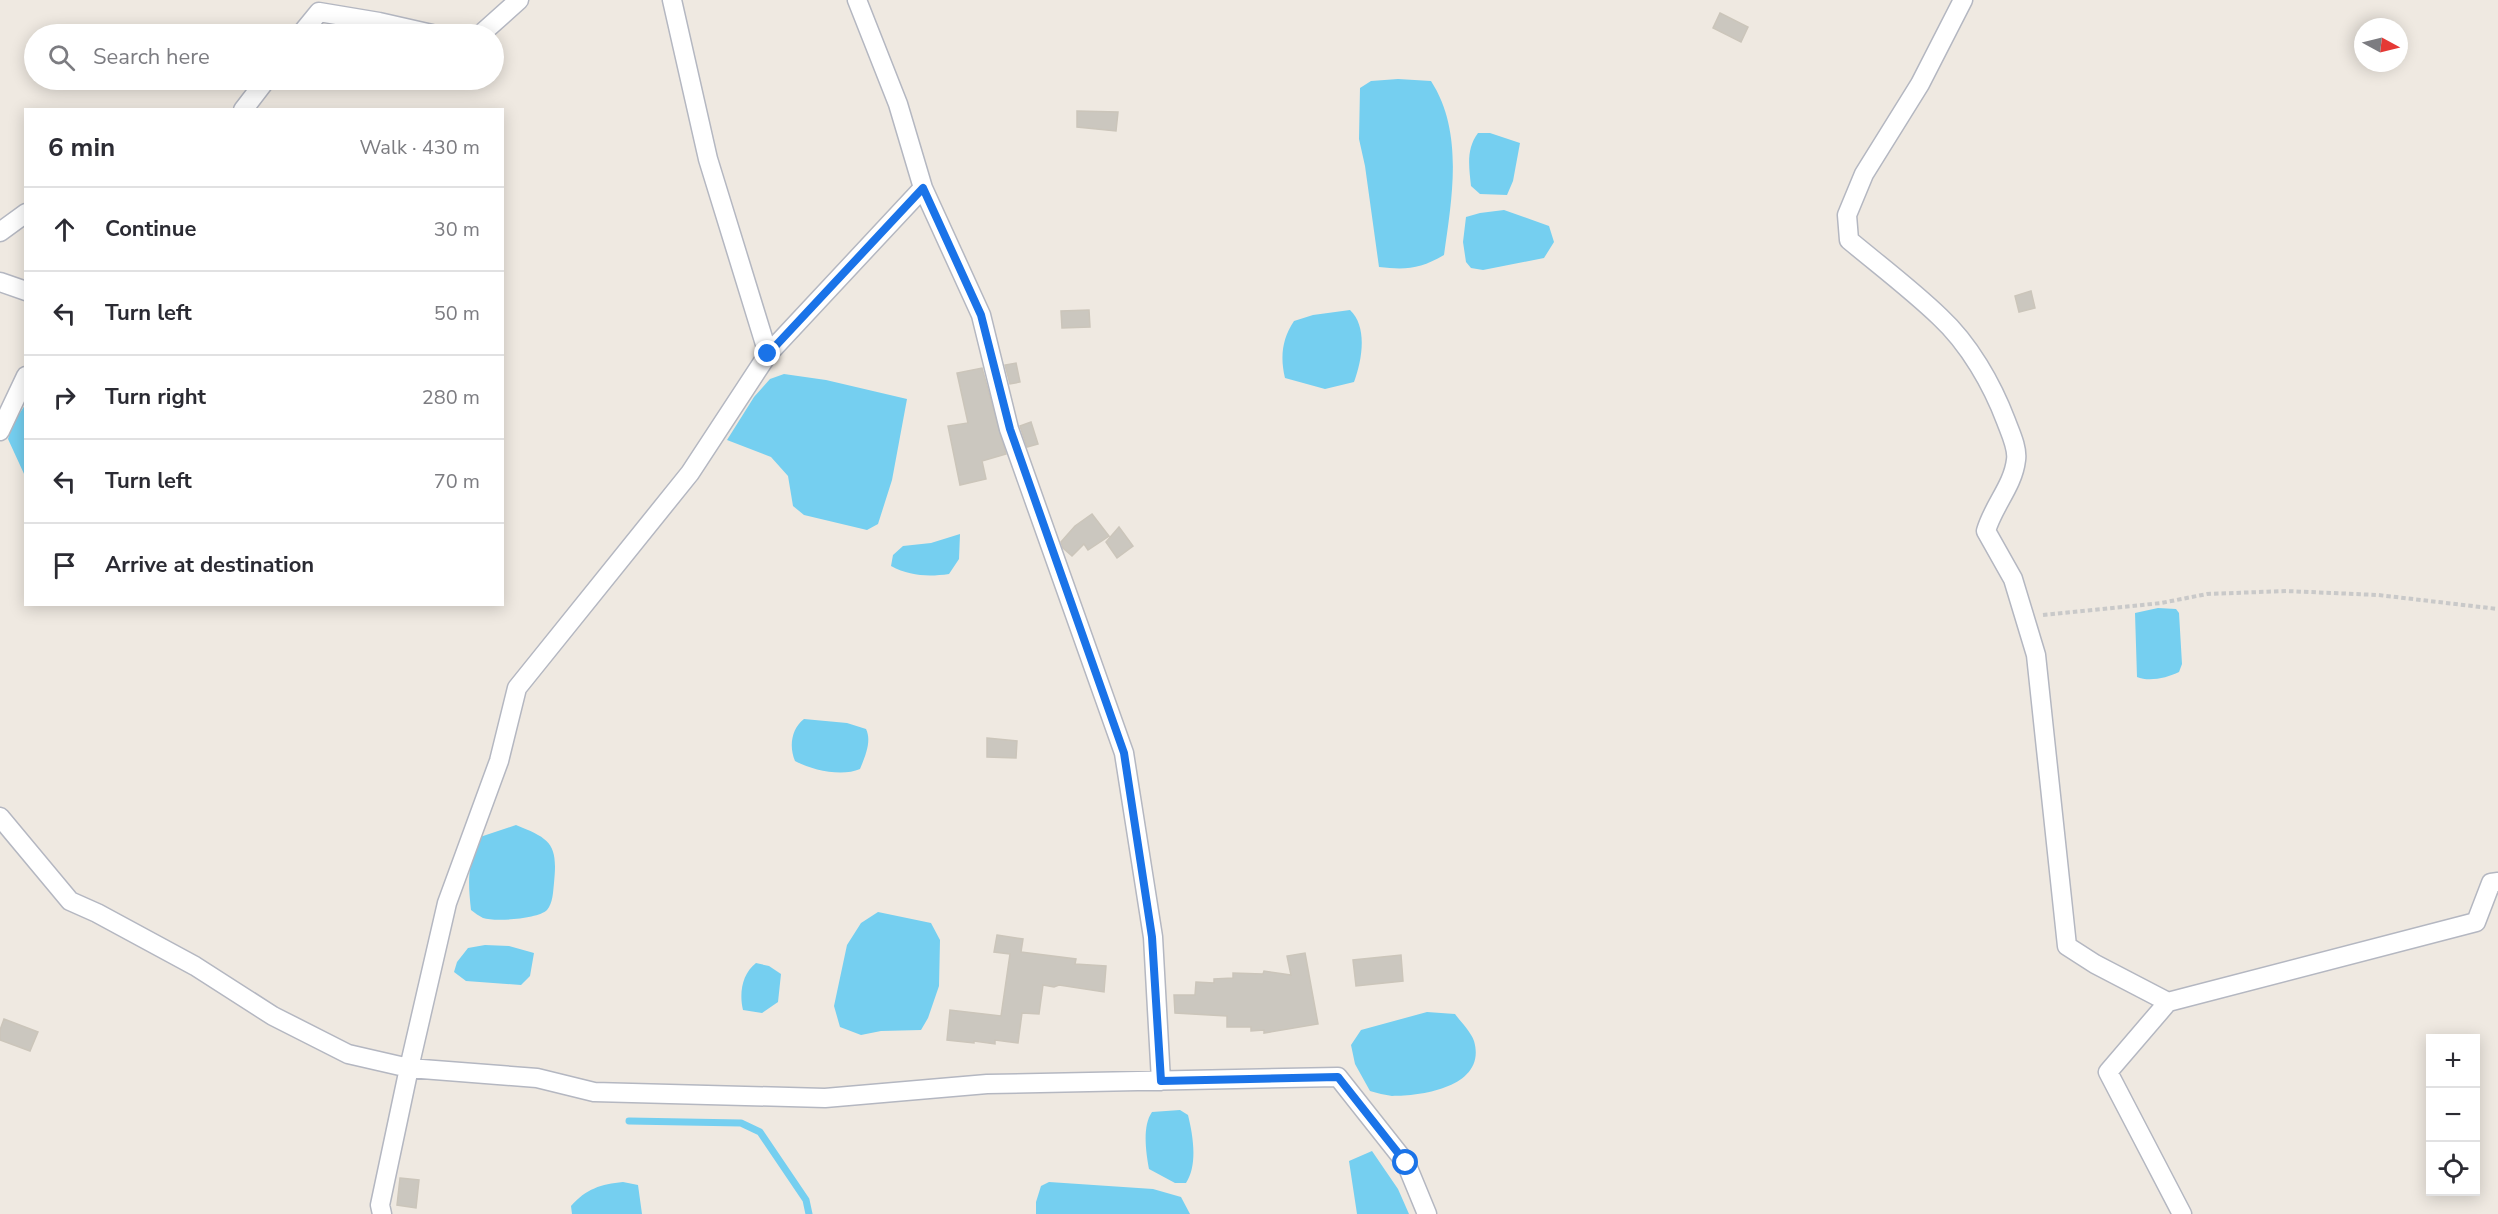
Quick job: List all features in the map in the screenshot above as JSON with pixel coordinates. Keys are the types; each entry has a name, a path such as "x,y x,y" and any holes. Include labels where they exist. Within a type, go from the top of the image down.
{"street":[{"path":"492,24 519,0"},
{"path":"672,0 708,159 768,354"},
{"path":"857,0 898,104 923,188 981,315 1010,429 1124,753 1152,937 1161,1081"},
{"path":"1964,0 1920,84 1864,174 1847,214 1849,240 1941,318 1967,350 2002,410 2017,458 2012,480 1994,509 1986,531 2013,579 2036,655 2067,946 2095,964 2168,1002"},
{"path":"309,24 319,12 388,24"},
{"path":"245,108 258,90"},
{"path":"382,1214 380,1205 447,903 498,761 518,688 690,473 768,354 923,188"},
{"path":"0,232 24,214"},
{"path":"0,282 24,290"},
{"path":"0,431 24,380"},
{"path":"0,817 70,901 97,913 195,966 273,1016 348,1054 410,1068 537,1078 594,1092 825,1098 987,1084 1338,1077 1406,1163 1427,1214"},
{"path":"2182,1214 2108,1072 2168,1002 2476,922 2491,883 2498,882"}],"path":[{"path":"2024,617 2161,603 2207,594 2286,591 2378,595 2498,609"}],"water":[{"path":"1398,79 1431,81 1448,122 1453,166 1444,255 1420,266 1397,268 1379,267 1359,139 1360,88 1371,81"},
{"path":"1478,133 1490,133 1520,143 1513,181 1507,195 1480,194 1471,186 1470,152"},
{"path":"1504,210 1549,226 1554,242 1544,258 1483,270 1471,268 1466,262 1463,242 1466,217"},
{"path":"1350,310 1359,325 1362,344 1354,382 1325,389 1285,378 1283,348 1294,321 1313,315"},
{"path":"784,374 826,380 907,399 892,480 878,524 867,530 804,515 793,506 788,476 771,457 727,440 754,397 770,379"},
{"path":"24,407 24,474 8,439 12,425"},
{"path":"960,534 959,559 949,574 919,575 891,566 893,555 903,546 931,543"},
{"path":"2158,608 2176,609 2179,613 2182,664 2179,672 2169,676 2158,679 2137,677 2135,613"},
{"path":"804,719 847,723 866,729 868,744 860,769 844,772 827,771 795,761 792,738 796,728"},
{"path":"516,825 537,834 550,845 553,851 555,870 550,904 542,913 526,918 497,920 483,918 471,910 469,891 470,873 476,847 480,837"},
{"path":"878,912 931,923 940,940 939,986 928,1018 921,1030 881,1031 861,1035 840,1027 834,1006 847,945 861,923"},
{"path":"485,945 509,946 534,953 530,976 521,985 466,981 454,972 457,962 468,948"},
{"path":"756,963 769,966 781,974 778,1002 762,1013 743,1010 742,1004 745,978"},
{"path":"1427,1012 1455,1014 1466,1027 1474,1041 1476,1056 1471,1069 1450,1085 1421,1094 1392,1096 1370,1091 1355,1064 1351,1045 1361,1030"},
{"path":"1180,1110 1188,1115 1193,1141 1192,1168 1186,1183 1175,1183 1149,1169 1146,1148 1147,1125 1152,1112"},
{"path":"1372,1151 1398,1189 1409,1214 1357,1214 1349,1161"},
{"path":"623,1182 638,1185 642,1214 572,1214 571,1206 588,1191"},
{"path":"1049,1182 1153,1189 1181,1197 1190,1214 1036,1214 1036,1202 1041,1186"}],"building":[{"path":"1720,13 1748,27 1741,42 1713,28"},
{"path":"1077,111 1118,112 1116,131 1077,127"},
{"path":"2031,291 2035,308 2019,312 2015,296"},
{"path":"1089,310 1090,327 1062,328 1061,311"},
{"path":"1016,363 1020,382 1010,384 1005,365"},
{"path":"982,368 1006,454 982,461 986,479 960,485 948,426 968,423 957,373"},
{"path":"1031,422 1038,444 1027,447 1020,426"},
{"path":"1092,514 1109,536 1088,550 1084,544 1072,556 1063,548 1061,542 1075,526"},
{"path":"1119,527 1133,546 1117,558 1106,542"},
{"path":"987,738 1017,741 1016,758 987,757"},
{"path":"997,935 1023,939 1021,952 1076,959 1075,964 1106,966 1104,992 1059,985 1054,987 1043,985 1039,1014 1022,1013 1018,1043 995,1040 995,1044 947,1040 950,1010 1001,1016 1010,954 994,952"},
{"path":"1305,953 1318,1024 1264,1033 1264,1030 1251,1031 1251,1027 1227,1027 1227,1016 1175,1013 1174,995 1195,995 1196,982 1214,983 1214,979 1233,978 1233,973 1263,974 1264,971 1291,975 1287,956"},
{"path":"1401,955 1403,981 1356,986 1353,960"},
{"path":"4,1019 38,1032 30,1051 0,1040 0,1030"},
{"path":"400,1178 419,1180 416,1208 397,1205"}],"waterway":[{"path":"629,1121 741,1123 760,1132 806,1200 809,1214"}],"route":[{"path":"768,354 923,188 981,315 1010,429 1124,753 1152,937 1161,1081 1338,1077 1406,1163"}]}
